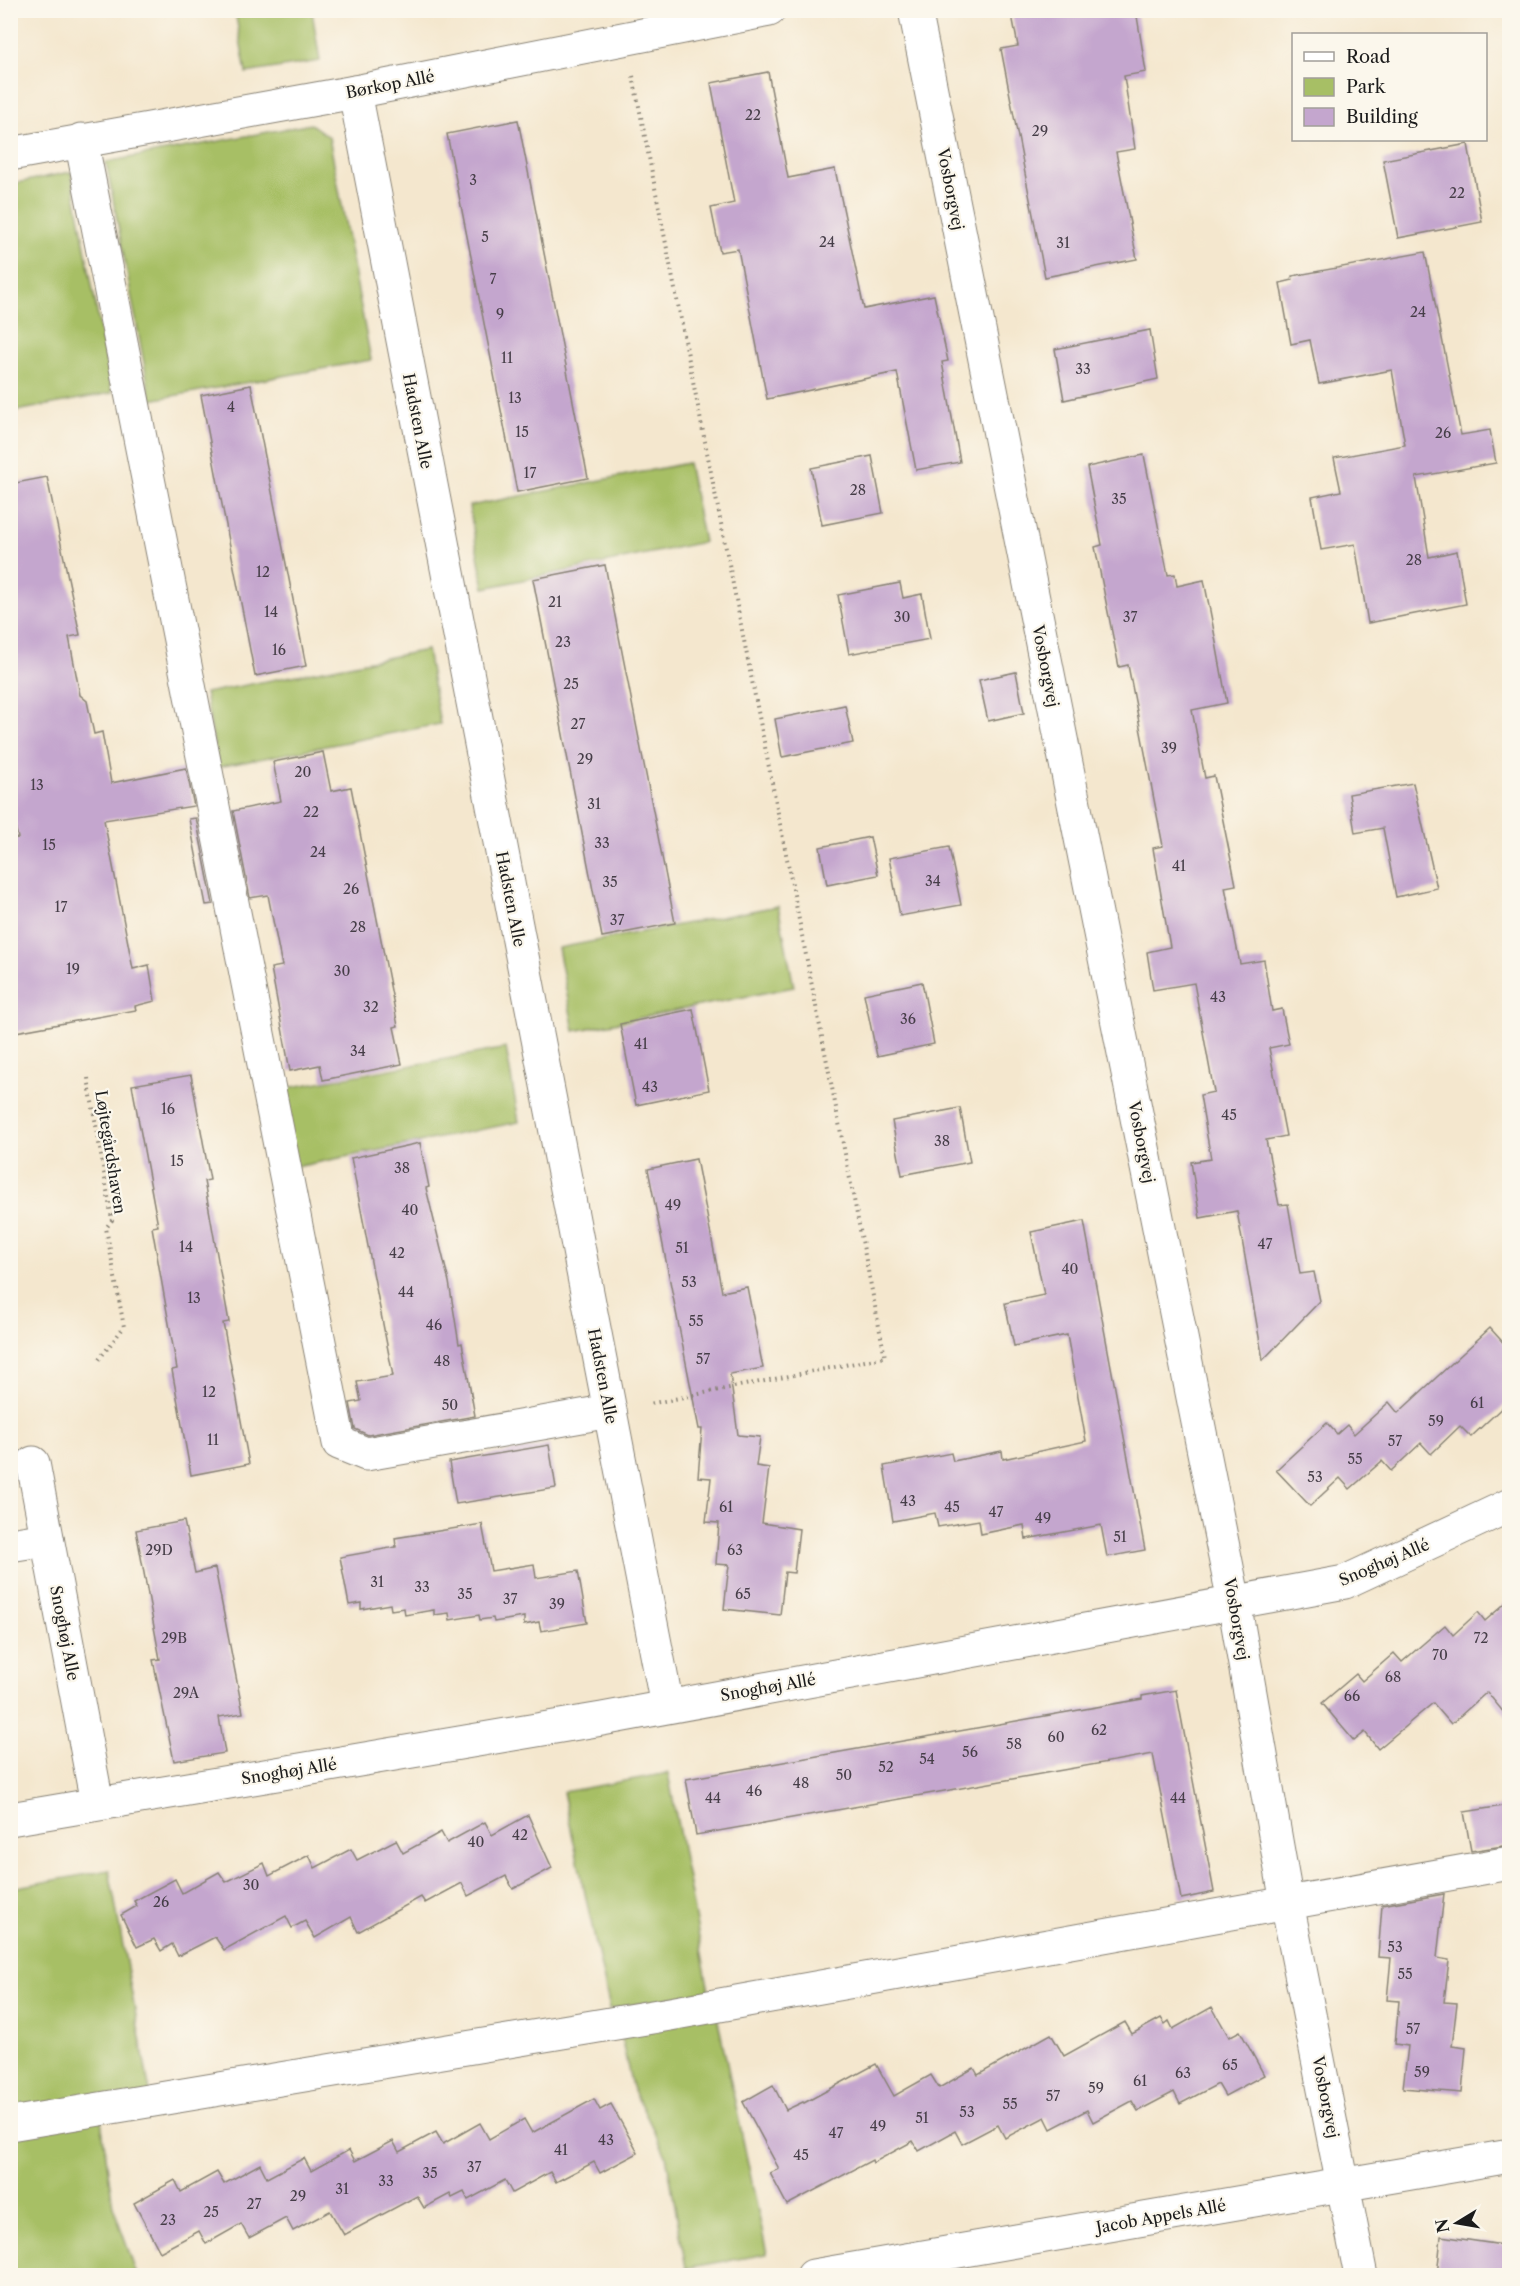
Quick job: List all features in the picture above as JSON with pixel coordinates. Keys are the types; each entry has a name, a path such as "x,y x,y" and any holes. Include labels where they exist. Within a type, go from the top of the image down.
{"street":[{"name":"Børkop Allé","path":"10,154 355,92 769,10"},
{"name":"Vosborgvej","path":"915,10 1234,1602 1287,1903 1361,2276"},
{"name":"Hadsten Alle","path":"355,92 668,1706"},
{"path":"81,140 339,1443 366,1454 610,1412"},
{"name":"Snoghøj Alle","path":"33,1463 97,1803"},
{"name":"Snoghøj Allé","path":"10,1818 602,1719 1345,1582 1509,1505"},
{"path":"10,1545 47,1539"},
{"path":"10,2124 670,2014 1509,1863"},
{"name":"Jacob Appels Allé","path":"813,2276 1509,2156"}],"path":[{"path":"610,1412 885,1357 626,38"},
{"name":"Løjtegårdshaven","path":"88,1078 112,1220 106,1228 124,1327 97,1362"}],"green space":[{"path":"235,11 312,11 320,61 246,73"},
{"path":"311,124 329,137 371,360 151,400 106,162"},
{"path":"71,172 112,393 11,412 11,184"},
{"path":"688,463 704,542 484,588 469,506"},
{"path":"427,650 440,724 218,767 205,693"},
{"path":"778,906 794,987 574,1031 558,948"},
{"path":"506,1048 519,1122 295,1167 281,1089"},
{"path":"668,1773 709,1991 610,2009 563,1792"},
{"path":"109,1870 153,2108 101,2120 113,2206 137,2275 15,2275 11,2263 11,1888"},
{"path":"716,2011 767,2254 686,2268 666,2155 632,2087 619,2027"}],"building":[{"path":"1011,10 1136,10 1146,72 1124,76 1135,149 1116,152 1137,259 1045,277 1001,49 1018,46"},
{"path":"768,72 788,178 835,169 864,309 934,295 948,361 942,362 960,462 916,470 897,372 767,399 738,249 720,252 711,208 734,203 711,83"},
{"path":"518,120 588,478 517,492 447,134"},
{"path":"1468,144 1482,222 1398,238 1383,160"},
{"path":"1425,252 1461,435 1490,430 1496,463 1416,477 1429,557 1457,551 1466,604 1368,623 1355,544 1321,550 1312,497 1341,491 1334,458 1405,445 1392,370 1319,384 1310,340 1291,344 1280,283 1293,280 1292,276"},
{"path":"1150,330 1158,379 1064,400 1055,349"},
{"path":"251,385 306,666 255,676 201,395"},
{"path":"1144,455 1168,575 1175,574 1177,586 1204,580 1213,626 1227,703 1192,710 1205,778 1214,776 1236,885 1225,887 1240,964 1264,960 1272,1011 1282,1009 1289,1044 1269,1048 1286,1136 1266,1140 1279,1205 1288,1204 1300,1274 1314,1272 1320,1301 1263,1360 1237,1211 1200,1218 1191,1162 1211,1159 1200,1095 1214,1092 1194,983 1153,990 1147,952 1170,947 1153,848 1163,846 1128,665 1119,667 1095,547 1102,545 1087,467"},
{"path":"872,456 883,513 822,525 811,468"},
{"path":"47,477 80,635 69,637 80,695 87,701 94,734 102,732 111,783 186,768 194,806 104,820 133,969 149,965 155,1001 135,1006 136,1010 10,1033 10,839 18,838 10,804 10,484"},
{"path":"605,565 675,923 602,937 533,579"},
{"path":"900,583 903,598 922,594 930,639 849,654 838,595"},
{"path":"1016,672 1024,713 988,721 979,680"},
{"path":"845,705 853,743 782,757 775,719"},
{"path":"323,752 331,791 351,787 398,1026 394,1027 402,1064 323,1080 320,1065 290,1071 271,968 282,966 268,895 250,898 233,811 281,801 273,762"},
{"path":"1413,783 1437,888 1396,897 1383,828 1355,833 1349,794"},
{"path":"196,818 213,904 206,905 189,819"},
{"path":"870,837 878,875 827,885 820,847"},
{"path":"949,847 961,905 900,916 889,858"},
{"path":"922,982 934,1044 877,1056 864,994"},
{"path":"693,1009 709,1090 636,1105 620,1024"},
{"path":"191,1075 210,1180 204,1181 229,1322 223,1323 249,1464 191,1475 172,1370 177,1369 152,1227 158,1226 132,1085"},
{"path":"960,1108 970,1162 902,1175 892,1121"},
{"path":"420,1143 429,1187 426,1188 449,1282 459,1344 462,1343 475,1416 368,1435 355,1429 350,1403 361,1401 357,1382 393,1376 351,1158"},
{"path":"696,1159 722,1292 747,1287 763,1368 730,1374 738,1435 760,1437 756,1466 769,1468 762,1523 799,1529 794,1573 785,1572 780,1615 724,1609 729,1565 716,1564 719,1523 706,1522 711,1478 698,1477 702,1429 699,1429 648,1169"},
{"path":"1084,1221 1145,1550 1107,1557 1101,1525 1026,1539 1024,1525 981,1534 979,1520 938,1527 935,1513 893,1521 884,1466 951,1453 953,1461 1002,1451 1003,1459 1086,1441 1067,1335 1014,1346 1005,1303 1044,1295 1031,1232"},
{"path":"1490,1328 1509,1349 1509,1401 1471,1437 1460,1426 1431,1454 1421,1443 1391,1471 1382,1461 1350,1489 1340,1478 1310,1506 1276,1470 1327,1423 1337,1434 1347,1425 1354,1434 1389,1402 1398,1413"},
{"path":"549,1445 556,1488 456,1504 449,1462"},
{"path":"184,1521 195,1573 215,1568 243,1713 219,1717 225,1753 174,1761 153,1660 160,1659 136,1530"},
{"path":"482,1524 491,1571 534,1564 536,1578 578,1571 587,1623 541,1631 539,1622 524,1625 524,1617 494,1622 493,1618 480,1620 479,1615 450,1620 449,1613 434,1615 434,1610 405,1615 404,1608 391,1610 390,1604 361,1609 361,1603 349,1605 340,1557 396,1547 395,1538"},
{"path":"1509,1600 1509,1719 1487,1692 1451,1724 1433,1703 1378,1749 1365,1732 1354,1741 1322,1703 1356,1674 1362,1681 1394,1653 1402,1662 1445,1625 1453,1635 1478,1612 1485,1621"},
{"path":"1176,1690 1214,1892 1181,1899 1153,1754 696,1835 686,1779 1142,1699 1142,1696"},
{"path":"1509,1805 1509,1845 1471,1851 1464,1812"},
{"path":"528,1815 552,1868 513,1889 506,1876 468,1896 462,1883 425,1903 421,1897 358,1932 351,1917 315,1938 305,1921 292,1928 286,1916 224,1950 215,1937 178,1956 172,1944 161,1951 154,1939 137,1947 121,1915 137,1906 134,1901 175,1879 182,1893 219,1872 226,1882 264,1863 269,1876 309,1855 315,1868 351,1849 357,1860 396,1840 403,1853 441,1832 447,1843 485,1822 492,1835"},
{"path":"1444,1894 1437,1958 1449,1960 1444,2002 1457,2003 1452,2046 1466,2048 1462,2093 1403,2088 1408,2046 1395,2044 1399,2001 1387,2000 1391,1958 1378,1957 1382,1905"},
{"path":"1212,2007 1229,2037 1240,2031 1264,2075 1225,2096 1218,2084 1180,2104 1174,2092 1138,2111 1132,2101 1093,2122 1087,2110 1051,2129 1045,2117 1005,2138 998,2125 962,2144 955,2131 919,2151 913,2141 787,2205 770,2173 779,2169 743,2102 773,2085 786,2110 804,2103 876,2064 894,2096 931,2075 939,2088 974,2068 978,2075 1051,2034 1064,2056 1125,2022 1132,2034 1161,2018 1165,2024 1169,2021 1173,2029"},
{"path":"594,2099 600,2110 611,2104 638,2153 600,2173 594,2162 556,2182 550,2172 512,2193 505,2180 468,2200 464,2192 452,2198 450,2194 424,2208 417,2196 344,2235 330,2211 293,2231 286,2218 249,2238 241,2224 206,2244 199,2231 160,2252 134,2203 175,2180 181,2192 217,2172 224,2184 260,2164 267,2178 304,2158 311,2171 349,2150 355,2161 393,2141 399,2152 436,2132 443,2144 480,2123 489,2139 524,2119 532,2133"},
{"path":"1441,2236 1509,2246 1509,2276 1437,2276"}]}
